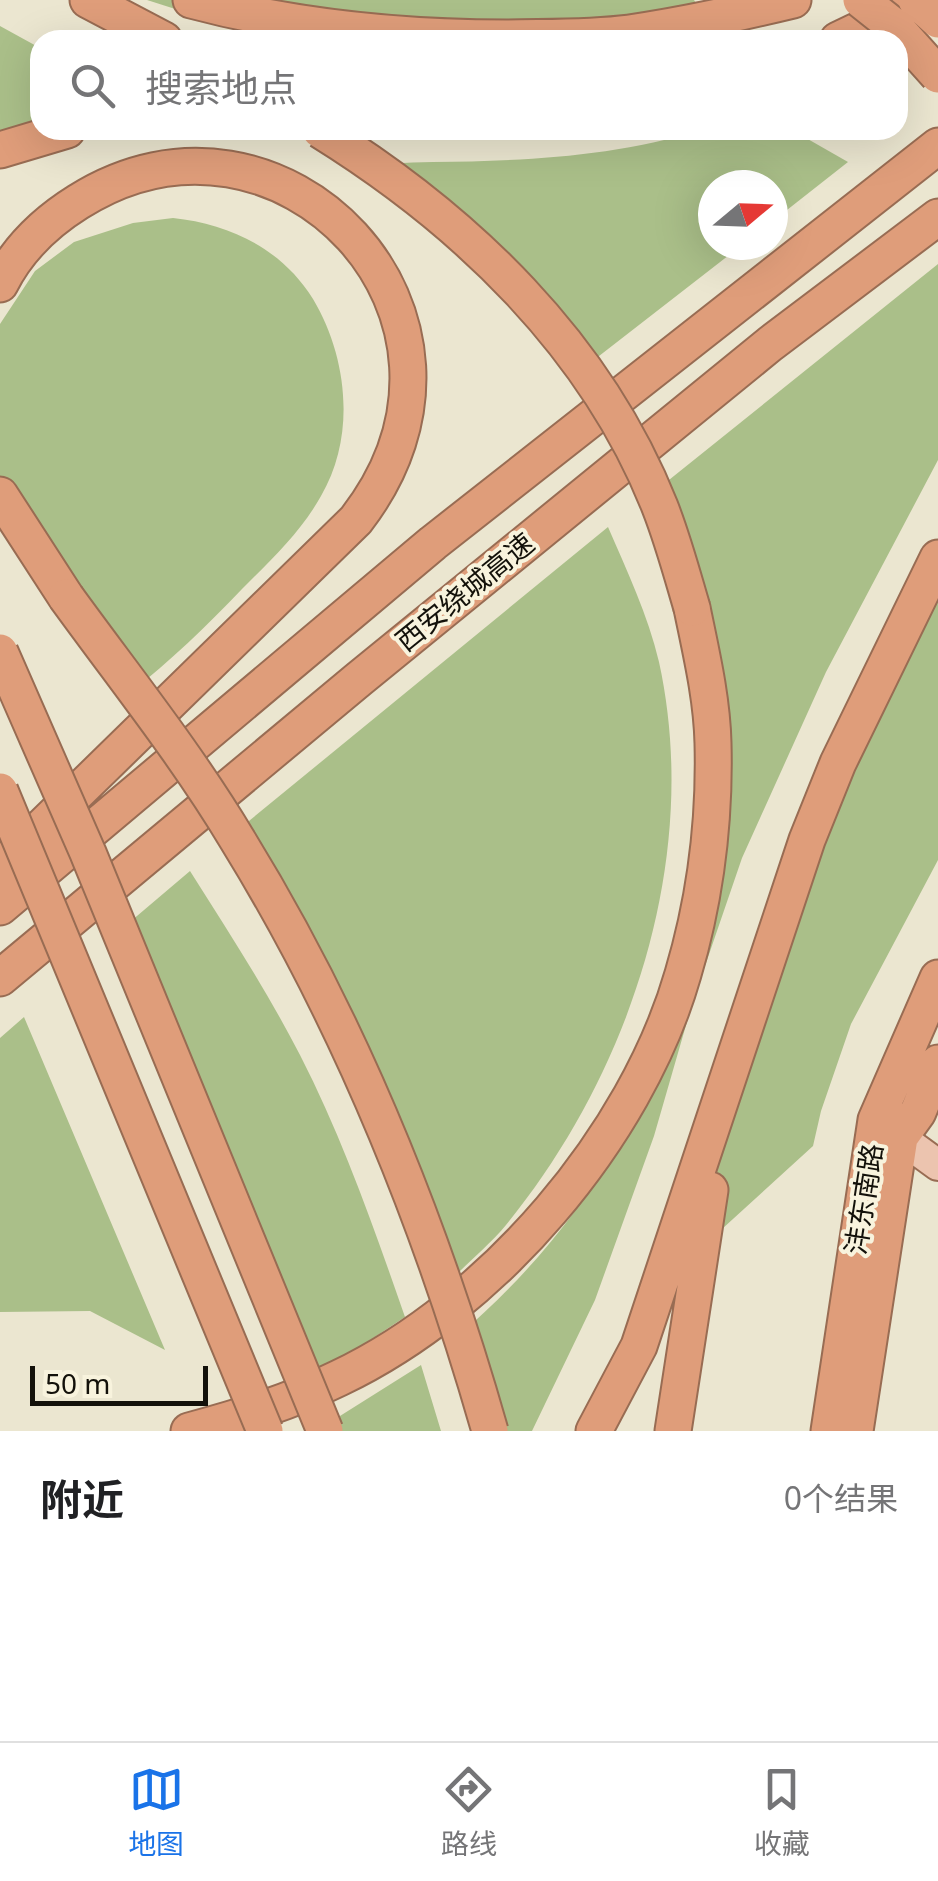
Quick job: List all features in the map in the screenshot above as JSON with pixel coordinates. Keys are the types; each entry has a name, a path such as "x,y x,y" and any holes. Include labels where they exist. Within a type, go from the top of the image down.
{"highway":[{"path":"88,0 145,30"},
{"path":"191,0 254,16 343,30"},
{"path":"650,30 793,0"},
{"path":"861,0 898,30"},
{"path":"858,30 917,0 938,20"},
{"path":"908,42 938,75"},
{"path":"0,150 34,140"},
{"path":"189,1431 275,1406 342,1377 434,1319 488,1276 538,1224 572,1186 604,1139 654,1048 683,976 707,864 713,740 692,608 660,506 618,421 584,368 540,313 486,256 374,163 336,140"},
{"name":"西安绕城高速","path":"0,907 433,543 938,146"},
{"path":"0,284 40,232 89,195 146,174 201,168 228,170 256,177 311,202 338,221 360,244 381,273 395,303 410,365 410,397 397,452 356,520 0,868"},
{"name":"西安绕城高速","path":"0,978 727,379 938,216"},
{"path":"0,495 66,597 199,779 306,960 336,1018 403,1173 490,1431"},
{"path":"594,1431 619,1388 645,1328 756,989 838,763 938,558"},
{"path":"0,652 96,872 325,1431"},
{"path":"0,791 173,1202 264,1431"},
{"name":"沣东南路","path":"828,1431 938,978"},
{"path":"673,1431 716,1154 756,989"},
{"name":"沣东南路","path":"856,1431 904,1118 938,1063"}],"main road":[{"path":"904,1118 938,1165"}],"green space":[{"path":"147,0 694,0 706,18 645,30 513,30 194,15"},
{"path":"0,26 30,42 30,132 0,139"},
{"path":"663,140 810,140 848,162 788,209 788,170 698,170 698,260 723,260 572,377 497,288 413,216 341,165 568,156"},
{"path":"173,218 215,226 253,242 300,281 313,299 334,346 340,371 343,423 332,473 304,522 215,616 130,693 0,521 0,324 35,271 74,242 133,223"},
{"path":"938,264 938,460 826,672 742,858 693,1001 654,1136 595,1300 532,1431 484,1431 456,1338 548,1245 587,1195 623,1138 719,778 649,496"},
{"path":"608,527 643,610 659,662 670,736 671,811 662,886 645,960 620,1032 588,1100 550,1165 506,1225 458,1273 222,843"},
{"path":"938,582 938,860 851,1024 813,1146 711,1239 681,1285 807,863"},
{"path":"190,871 247,961 316,1087 357,1184 405,1317 314,1377 124,927"},
{"path":"24,1017 165,1350 90,1311 0,1312 0,1038"},
{"path":"421,1365 441,1431 336,1431 332,1421"}]}
